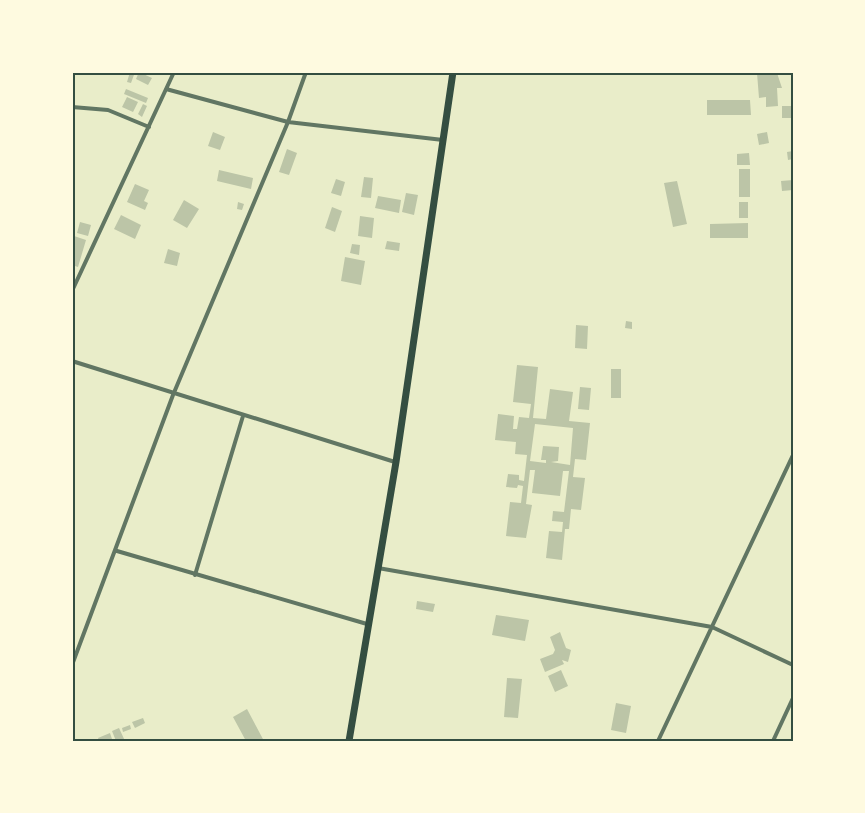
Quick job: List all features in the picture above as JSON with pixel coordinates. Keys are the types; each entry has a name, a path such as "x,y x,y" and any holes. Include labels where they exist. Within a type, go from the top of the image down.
{"highway":[{"path":"349,741 396,462 453,72"}],"street":[{"path":"72,291 174,72"},
{"path":"72,666 117,551 173,395 288,122 306,72"},
{"path":"166,89 288,122 444,140"},
{"path":"72,107 108,110 149,127"},
{"path":"72,361 173,395 396,462"},
{"path":"195,575 243,416"},
{"path":"658,741 793,455"},
{"path":"117,551 367,624"},
{"path":"377,568 712,627 793,665"},
{"path":"772,741 793,698"}],"building":[{"path":"130,72 135,72 131,83 127,82"},
{"path":"139,72 152,78 148,85 136,79"},
{"path":"757,73 777,73 782,88 777,88 778,106 766,107 766,97 759,98"},
{"path":"126,89 148,98 146,103 124,94"},
{"path":"127,97 138,102 133,112 122,107"},
{"path":"707,100 750,100 751,115 707,115"},
{"path":"143,104 147,106 142,117 138,114"},
{"path":"782,106 793,106 793,118 782,118"},
{"path":"213,132 225,137 220,150 208,146"},
{"path":"767,132 769,143 759,145 757,134"},
{"path":"287,149 297,153 289,175 279,172"},
{"path":"793,151 793,159 788,160 787,152"},
{"path":"749,153 750,165 737,165 737,154"},
{"path":"739,169 750,169 750,197 739,197"},
{"path":"219,170 253,178 251,189 217,181"},
{"path":"364,177 373,178 371,198 361,197"},
{"path":"336,179 345,182 341,196 331,193"},
{"path":"793,180 793,190 782,191 781,181"},
{"path":"677,181 687,224 673,227 664,183"},
{"path":"135,184 149,190 144,201 148,203 145,210 127,202"},
{"path":"406,193 418,195 414,215 402,212"},
{"path":"378,196 401,200 399,213 375,208"},
{"path":"184,200 199,209 187,228 173,220"},
{"path":"238,202 244,204 242,210 237,209"},
{"path":"739,202 748,202 748,218 739,218"},
{"path":"332,207 342,211 335,232 325,228"},
{"path":"121,215 141,225 135,239 114,229"},
{"path":"360,216 374,218 372,238 358,236"},
{"path":"80,222 91,225 88,236 77,233"},
{"path":"748,223 748,238 710,238 710,224"},
{"path":"74,236 86,240 78,267 72,265"},
{"path":"387,241 400,243 399,251 385,249"},
{"path":"352,244 360,245 359,255 350,253"},
{"path":"168,249 180,253 177,266 164,263"},
{"path":"345,257 365,261 361,285 341,281"},
{"path":"626,321 632,322 632,329 625,328"},
{"path":"576,325 588,326 587,349 575,348"},
{"path":"517,365 538,367 533,418 546,419 550,389 573,392 569,421 590,423 586,460 575,459 573,477 585,478 581,510 571,509 569,529 565,529 562,560 546,558 549,531 562,532 563,522 552,521 553,511 564,512 569,471 563,471 560,496 532,493 535,470 530,470 526,504 532,505 526,538 506,536 510,502 521,503 523,486 506,487 508,474 519,475 519,480 524,481 527,455 515,454 516,442 495,440 498,414 514,416 513,429 517,429 519,417 529,418 531,404 513,402","holes":["535,424 573,428 570,465 551,462 558,461 559,447 543,446 541,460 546,460 546,463 530,461"]},
{"path":"611,369 621,369 621,398 611,398"},
{"path":"580,387 591,388 589,410 578,409"},
{"path":"417,601 435,604 433,612 416,609"},
{"path":"496,615 529,620 525,641 492,635"},
{"path":"560,632 566,648 571,650 568,662 562,660 564,664 545,672 540,659 553,654 555,650 550,637"},
{"path":"561,670 568,686 555,692 548,676"},
{"path":"507,678 522,679 518,718 504,717"},
{"path":"616,703 631,706 626,733 611,730"},
{"path":"247,709 264,741 246,741 233,717"},
{"path":"143,718 145,723 135,728 132,722"},
{"path":"130,725 131,729 123,732 122,728"},
{"path":"119,728 125,741 116,741 112,731"},
{"path":"110,733 112,739 99,741 98,738"}]}
